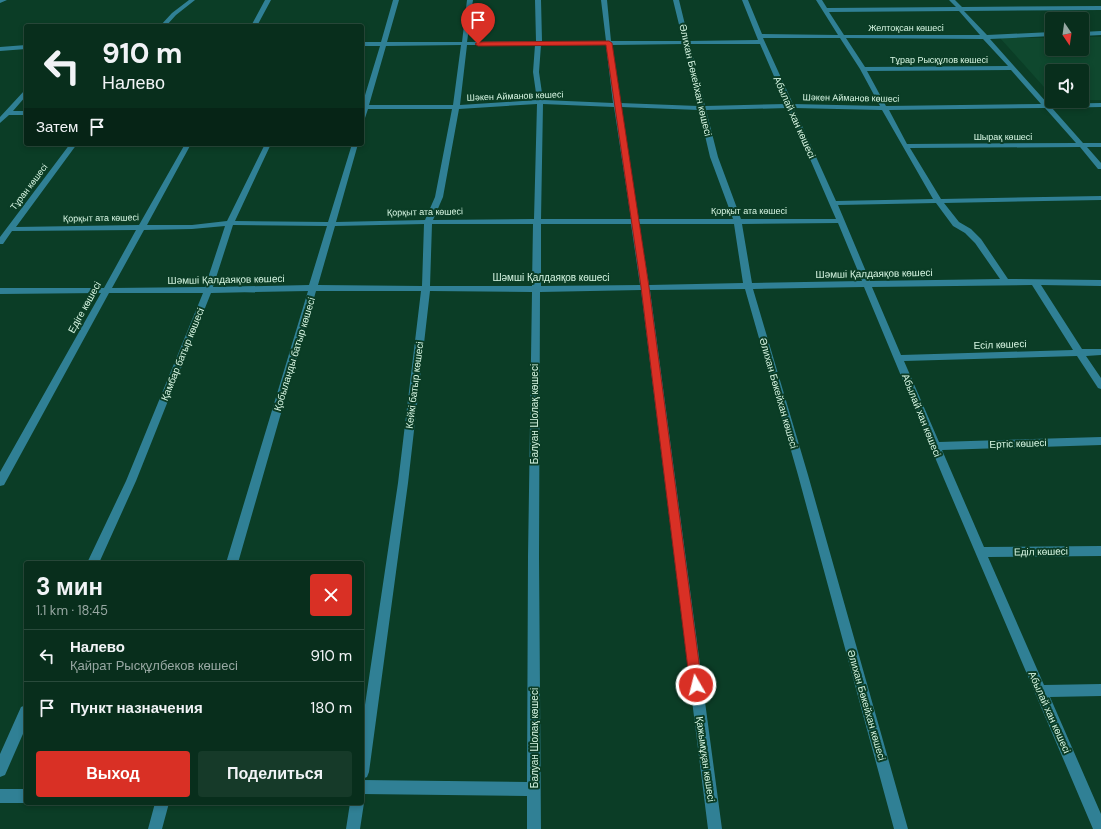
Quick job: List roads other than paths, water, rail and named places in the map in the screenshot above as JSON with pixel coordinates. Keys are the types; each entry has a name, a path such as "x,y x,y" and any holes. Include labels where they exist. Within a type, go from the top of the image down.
{"street":[{"path":"0,1 4,0"},
{"path":"165,24 174,14 192,0"},
{"path":"255,24 268,0"},
{"path":"364,107 396,0"},
{"name":"Кейкі батыр көшесі","path":"364,758 403,482 426,288 428,222 439,197 456,107 463,44 470,0"},
{"name":"Балуан Шолақ көшесі","path":"534,829 536,288 540,102 536,72 538,44 538,0"},
{"name":"Қажымұқан көшесі","path":"604,0 645,287 715,829"},
{"name":"Әлихан Бөкейхан көшесі","path":"676,0 688,42 714,157 736,220 748,285 803,475 901,829"},
{"name":"Абылай хан көшесі","path":"745,0 833,202 935,446 982,552 1100,829"},
{"path":"819,0 863,69 905,146 939,202 956,224 968,232 981,244 986,255 1006,282"},
{"path":"952,0 1045,103"},
{"path":"1086,0 1099,10"},
{"path":"825,10 1099,10"},
{"path":"1089,34 1101,33"},
{"name":"Желтоқсан көшесі","path":"364,44 688,42 842,37 986,37 1045,34"},
{"path":"0,49 24,47"},
{"name":"Тұрар Рысқұлов көшесі","path":"863,69 1014,68"},
{"path":"0,121 24,94"},
{"name":"Шәкен Айманов көшесі","path":"364,107 456,107 540,102 703,108 790,106 885,108 1045,105"},
{"name":"Шәкен Айманов көшесі","path":"1089,105 1101,105"},
{"path":"1050,108 1101,167"},
{"path":"8,113 24,113"},
{"name":"Шырақ көшесі","path":"905,146 1101,145"},
{"name":"Тұран көшесі","path":"0,242 72,146"},
{"name":"Едіге көшесі","path":"0,482 187,146"},
{"name":"Қамбар батыр көшесі","path":"94,561 131,481 208,290 230,223 267,146"},
{"name":"Қобыланды батыр көшесі","path":"233,561 314,288 354,146"},
{"path":"833,202 939,202 1101,198"},
{"name":"Қорқыт ата көшесі","path":"10,229 192,227 230,223 332,224 736,220 840,221"},
{"name":"Шәмші Қалдаяқов көшесі","path":"0,291 105,292 314,288 536,288 1006,282 1036,284 1101,283"},
{"path":"1036,284 1101,386"},
{"name":"Есіл көшесі","path":"899,358 1101,352"},
{"name":"Ертіс көшесі","path":"935,446 1101,441"},
{"name":"Еділ көшесі","path":"982,552 1101,551"},
{"path":"1040,691 1101,690"},
{"path":"0,770 24,716"},
{"path":"364,787 534,789"},
{"path":"0,796 24,796"},
{"path":"155,829 161,805"},
{"path":"353,829 357,805"}]}
